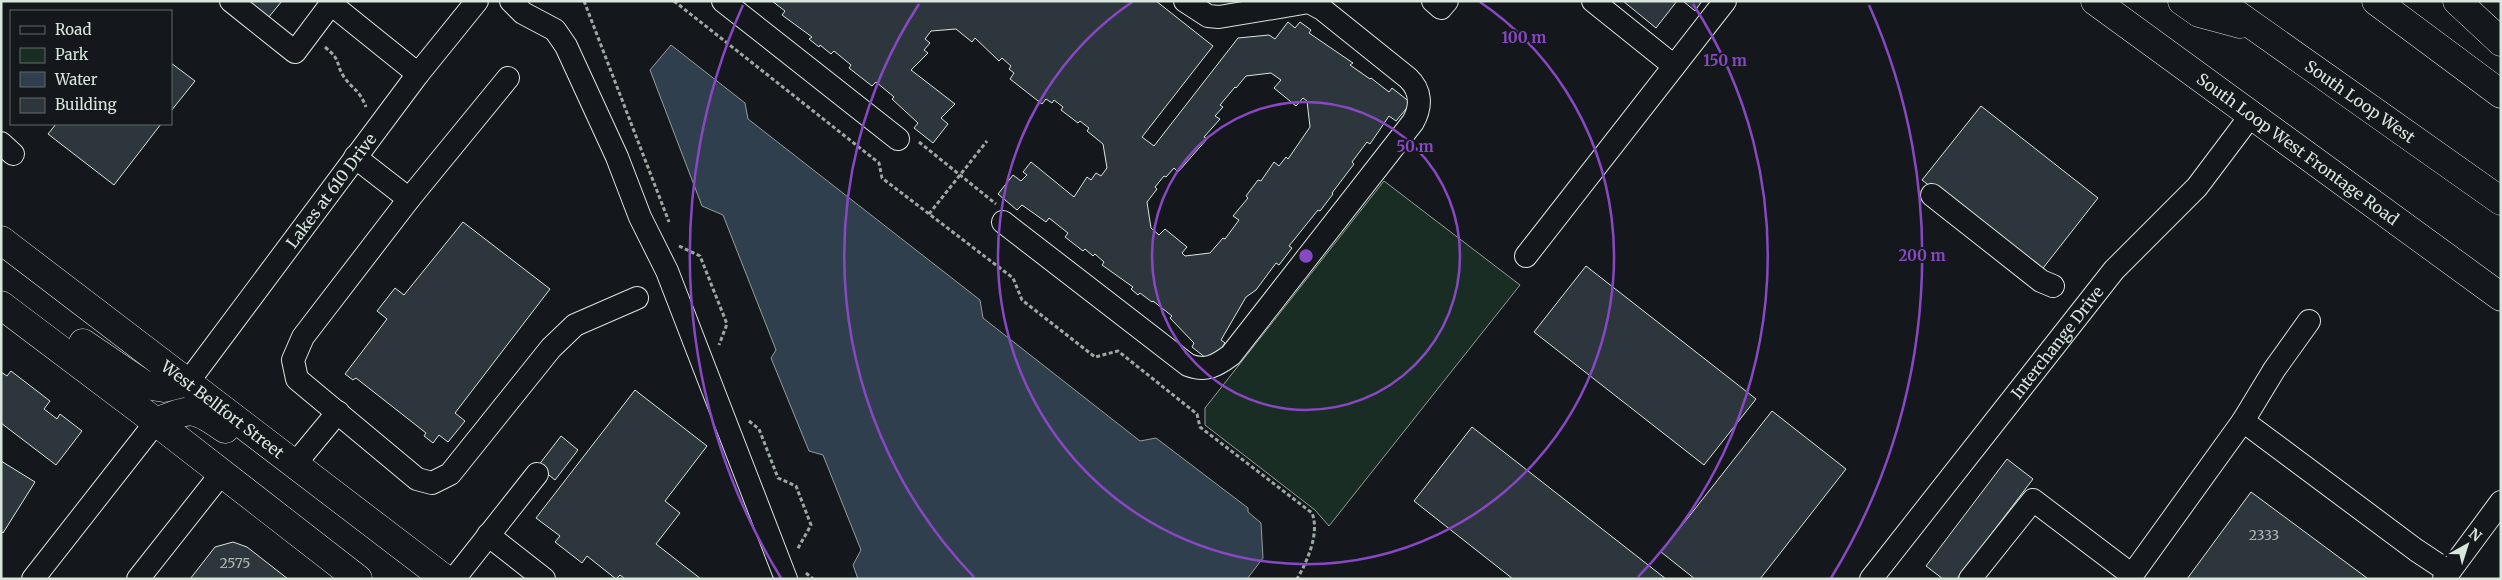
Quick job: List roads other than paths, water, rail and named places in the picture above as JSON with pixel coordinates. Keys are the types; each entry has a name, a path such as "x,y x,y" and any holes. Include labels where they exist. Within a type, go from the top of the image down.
{"main road":[{"name":"South Loop West Frontage Road","path":"2095,1 2501,297"},
{"path":"2182,1 2199,13 2252,27"},
{"name":"South Loop West","path":"2218,1 2252,27 2501,201"},
{"path":"2376,1 2501,94"},
{"path":"2457,1 2501,42"},
{"name":"West Bellfort Street","path":"1,240 445,579"},
{"path":"8,310 48,317 109,363 145,385 164,388 188,382"},
{"path":"8,310 358,579"},
{"path":"156,422 187,410 200,412 276,468 282,469 295,464"}],"street":[{"path":"231,1 295,52 331,4 418,74"},
{"name":"Lakes at 610 Drive","path":"188,382 355,157 418,74 477,1"},
{"path":"511,1 523,13 555,30 566,46 617,157 640,217 680,302 795,575"},
{"path":"723,1 908,140"},
{"path":"1003,215 1188,366 1207,369 1218,365 1231,355 1414,122 1419,112 1420,102 1416,84 1322,9 1309,2 1297,2 1219,17 1202,13 1186,1"},
{"path":"1593,1 1674,66"},
{"path":"1526,256 1724,1"},
{"path":"508,78 409,199 303,337 293,360 297,379 417,479 432,483 450,474 550,348 575,325 638,298"},
{"name":"Interchange Drive","path":"1871,579 2114,270 2197,187 2252,114"},
{"path":"355,157 409,199"},
{"path":"1932,195 2041,281 2053,286"},
{"path":"1970,579 2033,500 2135,577 2243,421 2274,370 2309,321"},
{"path":"295,464 338,412"},
{"path":"2243,421 2416,550 2446,575 2501,502"},
{"path":"33,579 156,422"},
{"path":"138,579 221,474"},
{"path":"454,579 537,474"},
{"path":"488,535 544,579"}],"water":[{"path":"671,45 745,103 748,119 980,300 983,318 1140,441 1156,438 1248,508 1248,512 1261,523 1263,558 1247,579 858,579 853,565 861,550 823,455 809,451 771,358 776,350 723,215 702,206 650,70"}]}
